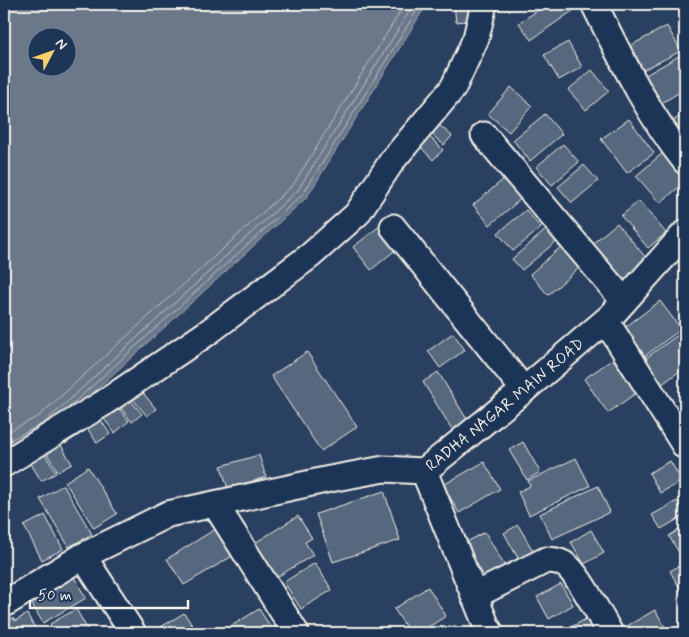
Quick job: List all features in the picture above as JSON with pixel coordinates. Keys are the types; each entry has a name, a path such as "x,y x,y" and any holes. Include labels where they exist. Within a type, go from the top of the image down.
{"street":[{"path":"4,464 102,404 207,333 311,255 357,214 392,161 453,88 476,38 484,4"},
{"path":"594,4 629,76 666,137 685,161"},
{"path":"484,136 624,300"},
{"path":"393,227 524,390"},
{"name":"RADHA NAGAR MAIN ROAD","path":"485,631 474,596 424,471 606,321 685,233"},
{"path":"606,321 685,446"},
{"path":"4,604 83,556 168,514 384,469 424,471"},
{"path":"215,504 296,633"},
{"path":"83,556 133,633"},
{"path":"474,596 546,560 556,560 568,566 580,582 610,633"}],"water":[{"path":"4,4 427,4 307,197 50,432 4,455"}],"building":[{"path":"454,4 475,4 476,20 456,22"},
{"path":"547,4 576,4 578,7 531,40 519,23"},
{"path":"667,26 681,51 643,70 630,46"},
{"path":"568,42 582,67 559,80 544,55"},
{"path":"684,53 685,89 660,104 644,76"},
{"path":"592,70 609,91 586,110 568,90"},
{"path":"511,87 532,106 509,132 488,114"},
{"path":"685,112 685,142 671,123"},
{"path":"545,114 562,134 530,161 513,140"},
{"path":"432,119 452,136 444,145 424,128"},
{"path":"629,119 654,153 627,173 601,139"},
{"path":"425,132 443,150 433,160 415,141"},
{"path":"563,144 579,162 552,185 536,167"},
{"path":"666,150 685,173 685,182 660,203 636,176"},
{"path":"584,165 598,181 572,203 558,187"},
{"path":"505,178 522,198 490,225 473,205"},
{"path":"639,201 666,233 648,248 621,216"},
{"path":"526,210 541,228 513,251 498,233"},
{"path":"617,223 652,265 627,286 592,244"},
{"path":"381,225 399,247 371,270 353,247"},
{"path":"548,228 558,240 522,270 512,259"},
{"path":"562,246 580,267 548,295 530,274"},
{"path":"660,301 681,329 645,356 624,328"},
{"path":"453,333 465,350 440,368 428,351"},
{"path":"679,334 685,342 685,367 661,385 643,360"},
{"path":"307,352 357,427 321,451 271,376"},
{"path":"613,359 636,393 608,413 584,379"},
{"path":"438,372 471,426 456,436 423,382"},
{"path":"140,389 156,409 147,416 130,396"},
{"path":"127,396 142,414 132,422 117,403"},
{"path":"114,402 129,421 115,433 100,414"},
{"path":"96,413 110,434 97,443 83,422"},
{"path":"78,421 85,431 65,444 59,434"},
{"path":"55,435 72,464 58,472 41,444"},
{"path":"523,442 540,472 527,480 509,450"},
{"path":"40,446 56,473 41,481 26,455"},
{"path":"259,455 266,477 228,489 221,466"},
{"path":"576,458 590,486 529,515 518,492 530,486 528,481"},
{"path":"670,461 682,481 660,493 649,473"},
{"path":"484,462 500,489 459,513 443,485"},
{"path":"88,467 117,514 94,528 65,482"},
{"path":"63,485 92,534 69,547 40,499"},
{"path":"598,486 610,512 552,539 540,514"},
{"path":"384,491 400,540 333,562 316,514"},
{"path":"677,501 685,515 661,529 652,515"},
{"path":"45,515 63,549 42,560 24,526"},
{"path":"298,516 312,538 305,542 313,555 277,577 255,543"},
{"path":"518,525 533,551 519,560 504,533"},
{"path":"685,526 685,547 678,551 669,536"},
{"path":"217,528 234,555 184,585 167,559"},
{"path":"591,530 604,553 584,564 571,542"},
{"path":"485,532 506,568 486,580 465,543"},
{"path":"685,562 685,590 682,592 670,571"},
{"path":"315,563 332,590 301,609 284,582"},
{"path":"72,574 86,598 43,623 29,599"},
{"path":"561,584 573,605 549,619 537,597"},
{"path":"428,587 446,616 419,633 410,633 394,609"},
{"path":"76,609 89,632 55,633 50,624"},
{"path":"259,609 273,631 268,633 220,633"},
{"path":"655,610 668,632 622,633 620,630"},
{"path":"184,613 197,633 151,633"},
{"path":"27,614 38,633 4,633 4,623 13,618 15,621"},
{"path":"586,619 594,633 560,633"}]}
